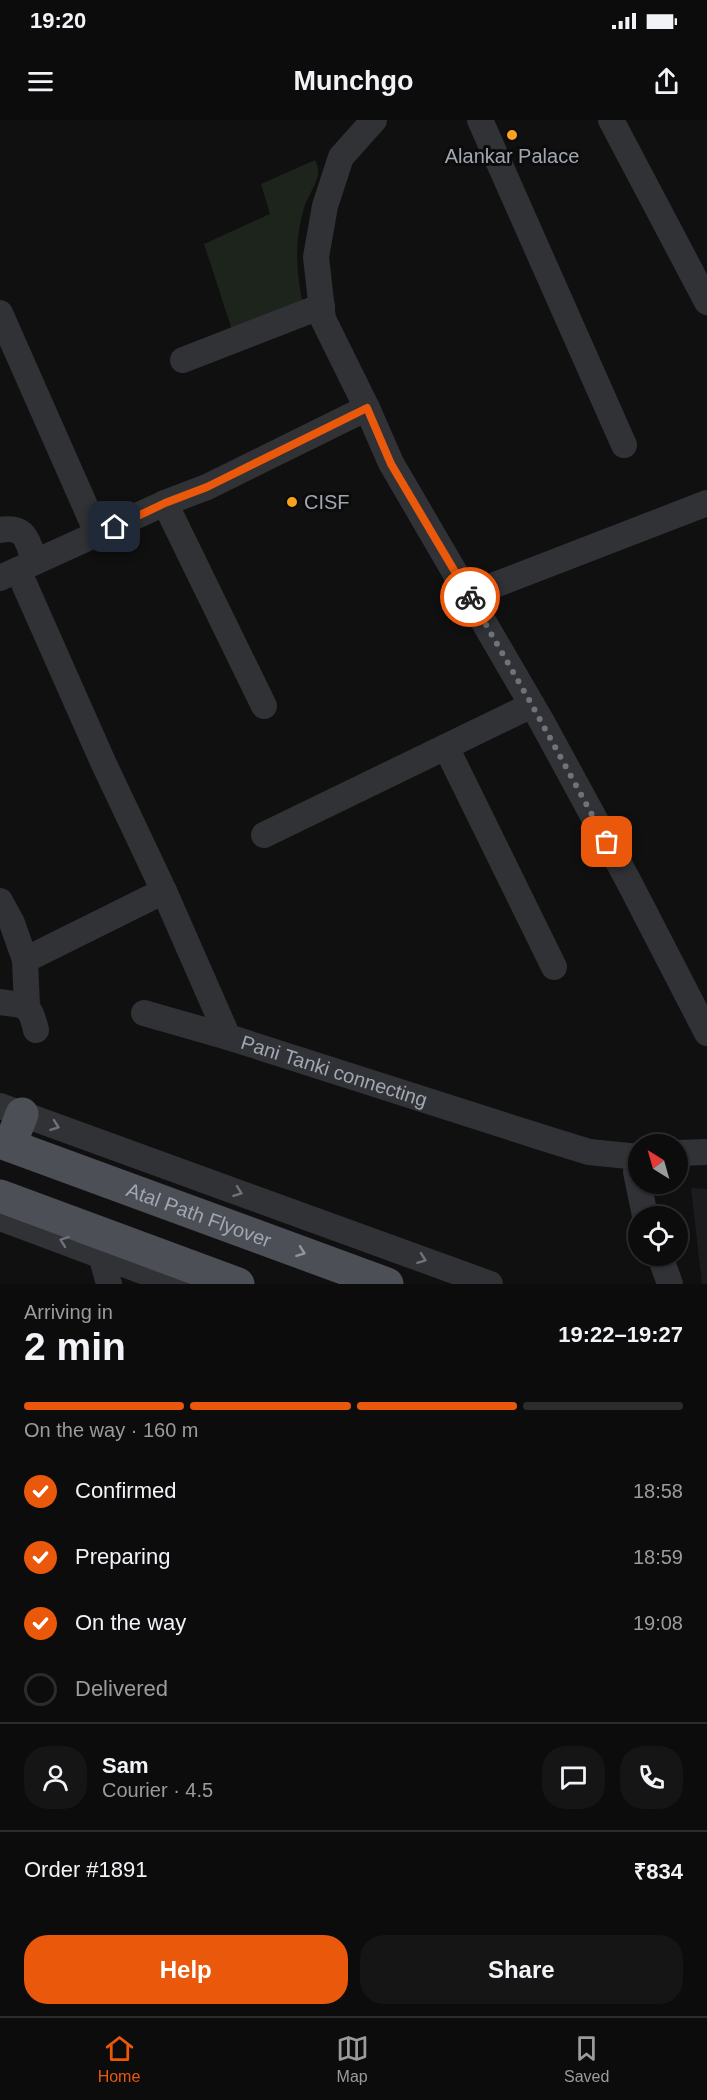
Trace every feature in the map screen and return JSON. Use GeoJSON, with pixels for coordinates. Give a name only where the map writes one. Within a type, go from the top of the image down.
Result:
{"type":"FeatureCollection","features":[{"type":"Feature","properties":{"kind":"main road"},"geometry":{"type":"LineString","coordinates":[[5,1144],[11,1110]]}},
{"type":"Feature","properties":{"kind":"main road","name":"Atal Path Flyover"},"geometry":{"type":"LineString","coordinates":[[5,1144],[387,1284]]}},
{"type":"Feature","properties":{"kind":"main road"},"geometry":{"type":"LineString","coordinates":[[4,1205],[238,1284]]}},
{"type":"Feature","properties":{"kind":"street"},"geometry":{"type":"LineString","coordinates":[[480,120],[624,445]]}},
{"type":"Feature","properties":{"kind":"street"},"geometry":{"type":"LineString","coordinates":[[611,120],[707,302]]}},
{"type":"Feature","properties":{"kind":"street"},"geometry":{"type":"LineString","coordinates":[[358,126],[341,157],[325,206],[316,257],[323,319],[367,408],[391,464],[532,705],[629,882],[707,1033]]}},
{"type":"Feature","properties":{"kind":"street"},"geometry":{"type":"LineString","coordinates":[[183,360],[322,306]]}},
{"type":"Feature","properties":{"kind":"street"},"geometry":{"type":"LineString","coordinates":[[0,314],[98,535]]}},
{"type":"Feature","properties":{"kind":"street"},"geometry":{"type":"LineString","coordinates":[[18,570],[165,503],[207,487],[367,408]]}},
{"type":"Feature","properties":{"kind":"street"},"geometry":{"type":"LineString","coordinates":[[469,596],[707,502]]}},
{"type":"Feature","properties":{"kind":"street"},"geometry":{"type":"LineString","coordinates":[[165,503],[264,706]]}},
{"type":"Feature","properties":{"kind":"street","name":"Pani Tanki connecting"},"geometry":{"type":"LineString","coordinates":[[0,530],[16,529],[23,533],[18,570],[228,1037],[568,1146],[589,1152],[628,1156]]}},
{"type":"Feature","properties":{"kind":"street"},"geometry":{"type":"LineString","coordinates":[[264,835],[532,705]]}},
{"type":"Feature","properties":{"kind":"street"},"geometry":{"type":"LineString","coordinates":[[446,747],[554,967]]}},
{"type":"Feature","properties":{"kind":"street"},"geometry":{"type":"LineString","coordinates":[[25,960],[164,891]]}},
{"type":"Feature","properties":{"kind":"street"},"geometry":{"type":"LineString","coordinates":[[0,901],[12,923],[25,960],[32,1018],[0,1002]]}},
{"type":"Feature","properties":{"kind":"street"},"geometry":{"type":"LineString","coordinates":[[144,1013],[228,1037]]}},
{"type":"Feature","properties":{"kind":"street"},"geometry":{"type":"LineString","coordinates":[[11,1110],[490,1284]]}},
{"type":"Feature","properties":{"kind":"street"},"geometry":{"type":"LineString","coordinates":[[688,1153],[707,1152]]}},
{"type":"Feature","properties":{"kind":"street"},"geometry":{"type":"LineString","coordinates":[[4,1205],[101,1255],[177,1284]]}},
{"type":"Feature","properties":{"kind":"street"},"geometry":{"type":"LineString","coordinates":[[101,1255],[109,1284]]}},
{"type":"Feature","properties":{"kind":"street"},"geometry":{"type":"LineString","coordinates":[[664,1266],[670,1284]]}},
{"type":"Feature","properties":{"kind":"shaded area"},"geometry":{"type":"Polygon","coordinates":[[[315,160],[318,166],[317,178],[304,208],[297,246],[299,283],[304,309],[234,336],[204,244],[270,214],[261,184],[315,160]]]}},
{"type":"Feature","properties":{"kind":"shaded area"},"geometry":{"type":"Polygon","coordinates":[[[691,1188],[707,1189],[707,1284],[702,1284],[691,1188]]]}},
{"type":"Feature","properties":{"kind":"way so far"},"geometry":{"type":"LineString","coordinates":[[470,597],[607,842]]}},
{"type":"Feature","properties":{"kind":"place","name":"Alankar Palace"},"geometry":{"type":"Point","coordinates":[512,135]}},
{"type":"Feature","properties":{"kind":"place","name":"CISF"},"geometry":{"type":"Point","coordinates":[292,502]}},
{"type":"Feature","properties":{"kind":"route"},"geometry":{"type":"LineString","coordinates":[[115,527],[165,503],[207,487],[367,408],[391,464],[470,597]]}}]}
